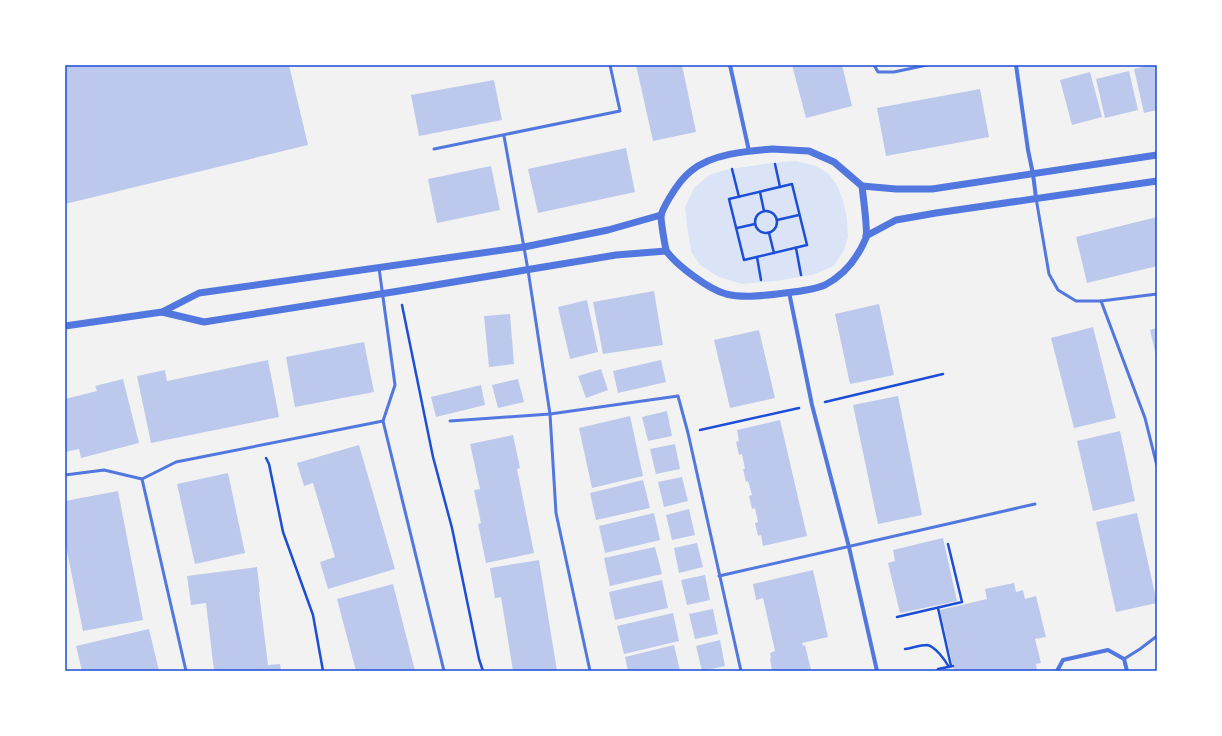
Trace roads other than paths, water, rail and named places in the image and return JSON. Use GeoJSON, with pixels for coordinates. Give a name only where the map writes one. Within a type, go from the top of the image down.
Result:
{"type":"FeatureCollection","features":[{"type":"Feature","properties":{"kind":"street"},"geometry":{"type":"LineString","coordinates":[[730,65],[749,151]]}},
{"type":"Feature","properties":{"kind":"street"},"geometry":{"type":"LineString","coordinates":[[1016,65],[1036,198]]}},
{"type":"Feature","properties":{"kind":"street"},"geometry":{"type":"LineString","coordinates":[[862,186],[866,236],[855,259],[840,274],[824,285],[763,296],[726,294],[706,285],[685,270],[666,251],[661,215],[679,184],[691,170],[708,160],[728,155],[772,148],[809,151],[834,162],[862,186],[896,189],[932,189],[1157,155]]}},
{"type":"Feature","properties":{"kind":"street"},"geometry":{"type":"LineString","coordinates":[[866,236],[896,220],[1157,181]]}},
{"type":"Feature","properties":{"kind":"street"},"geometry":{"type":"LineString","coordinates":[[65,326],[162,312],[199,293],[524,247],[608,230],[661,215]]}},
{"type":"Feature","properties":{"kind":"street"},"geometry":{"type":"LineString","coordinates":[[162,312],[204,322],[616,255],[666,251]]}},
{"type":"Feature","properties":{"kind":"street"},"geometry":{"type":"LineString","coordinates":[[789,292],[812,405],[849,547],[877,671]]}},
{"type":"Feature","properties":{"kind":"street"},"geometry":{"type":"LineString","coordinates":[[1057,671],[1063,660],[1108,650],[1124,659],[1127,671]]}},
{"type":"Feature","properties":{"kind":"lane"},"geometry":{"type":"LineString","coordinates":[[434,149],[504,136],[620,111],[610,65]]}},
{"type":"Feature","properties":{"kind":"lane"},"geometry":{"type":"LineString","coordinates":[[874,65],[878,72],[894,72],[927,65]]}},
{"type":"Feature","properties":{"kind":"lane"},"geometry":{"type":"LineString","coordinates":[[504,136],[528,270],[550,414],[556,513],[590,671]]}},
{"type":"Feature","properties":{"kind":"lane"},"geometry":{"type":"LineString","coordinates":[[1036,198],[1049,274],[1058,290],[1076,301],[1102,302],[1157,294]]}},
{"type":"Feature","properties":{"kind":"lane"},"geometry":{"type":"LineString","coordinates":[[379,268],[395,385],[384,421],[444,671]]}},
{"type":"Feature","properties":{"kind":"lane"},"geometry":{"type":"LineString","coordinates":[[1102,302],[1145,418],[1157,466]]}},
{"type":"Feature","properties":{"kind":"lane"},"geometry":{"type":"LineString","coordinates":[[450,421],[550,414],[678,396],[688,433],[741,671]]}},
{"type":"Feature","properties":{"kind":"lane"},"geometry":{"type":"LineString","coordinates":[[65,475],[104,470],[142,480],[176,462],[384,421]]}},
{"type":"Feature","properties":{"kind":"lane"},"geometry":{"type":"LineString","coordinates":[[142,480],[186,671]]}},
{"type":"Feature","properties":{"kind":"lane"},"geometry":{"type":"LineString","coordinates":[[719,576],[1036,504]]}},
{"type":"Feature","properties":{"kind":"lane"},"geometry":{"type":"LineString","coordinates":[[1124,659],[1157,636]]}}]}
